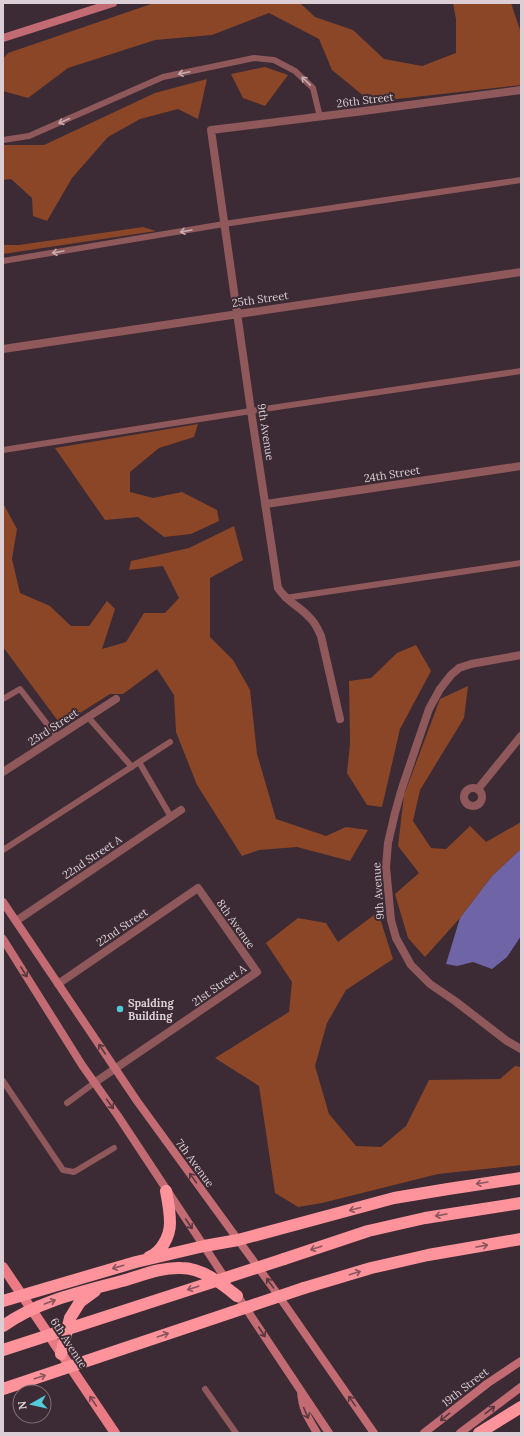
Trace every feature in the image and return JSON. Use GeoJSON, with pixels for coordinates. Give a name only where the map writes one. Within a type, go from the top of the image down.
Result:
{"type":"FeatureCollection","features":[{"type":"Feature","properties":{"kind":"highway"},"geometry":{"type":"LineString","coordinates":[[3,1301],[136,1262],[204,1246],[238,1240],[394,1198],[521,1178]]}},
{"type":"Feature","properties":{"kind":"highway"},"geometry":{"type":"LineString","coordinates":[[136,1262],[156,1255],[166,1240],[170,1224],[166,1191]]}},
{"type":"Feature","properties":{"kind":"highway"},"geometry":{"type":"LineString","coordinates":[[3,1350],[368,1231],[425,1218],[521,1203]]}},
{"type":"Feature","properties":{"kind":"highway"},"geometry":{"type":"LineString","coordinates":[[3,1389],[304,1288],[371,1268],[428,1255],[521,1239]]}},
{"type":"Feature","properties":{"kind":"highway"},"geometry":{"type":"LineString","coordinates":[[3,1326],[32,1309],[60,1298],[155,1271],[181,1268],[196,1271],[213,1278],[237,1296]]}},
{"type":"Feature","properties":{"kind":"highway"},"geometry":{"type":"LineString","coordinates":[[61,1354],[70,1318],[80,1302],[100,1287]]}},
{"type":"Feature","properties":{"kind":"highway"},"geometry":{"type":"LineString","coordinates":[[479,1433],[521,1407]]}},
{"type":"Feature","properties":{"kind":"main road"},"geometry":{"type":"LineString","coordinates":[[3,38],[113,3]]}},
{"type":"Feature","properties":{"kind":"main road","name":"7th Avenue"},"geometry":{"type":"LineString","coordinates":[[3,902],[173,1152],[280,1298],[374,1433]]}},
{"type":"Feature","properties":{"kind":"main road"},"geometry":{"type":"LineString","coordinates":[[3,939],[94,1083],[118,1116],[166,1191],[329,1433]]}},
{"type":"Feature","properties":{"kind":"main road","name":"6th Avenue"},"geometry":{"type":"LineString","coordinates":[[3,1267],[115,1433]]}},
{"type":"Feature","properties":{"kind":"main road","name":"19th Street"},"geometry":{"type":"LineString","coordinates":[[424,1433],[488,1383],[521,1361]]}},
{"type":"Feature","properties":{"kind":"main road"},"geometry":{"type":"LineString","coordinates":[[460,1433],[521,1387]]}},
{"type":"Feature","properties":{"kind":"main road"},"geometry":{"type":"LineString","coordinates":[[301,1390],[304,1412],[317,1433]]}},
{"type":"Feature","properties":{"kind":"street","name":"26th Street"},"geometry":{"type":"LineString","coordinates":[[211,130],[521,90]]}},
{"type":"Feature","properties":{"kind":"street","name":"9th Avenue"},"geometry":{"type":"LineString","coordinates":[[211,130],[278,588],[285,598],[303,611],[316,625],[321,636],[340,719]]}},
{"type":"Feature","properties":{"kind":"street","name":"25th Street"},"geometry":{"type":"LineString","coordinates":[[3,349],[521,272]]}},
{"type":"Feature","properties":{"kind":"street","name":"24th Street"},"geometry":{"type":"LineString","coordinates":[[266,504],[521,466]]}},
{"type":"Feature","properties":{"kind":"street","name":"9th Avenue"},"geometry":{"type":"LineString","coordinates":[[521,655],[471,664],[459,668],[450,675],[440,689],[429,709],[395,812],[386,867],[391,920],[396,938],[411,965],[430,984],[473,1014],[507,1041],[521,1049]]}},
{"type":"Feature","properties":{"kind":"street","name":"23rd Street"},"geometry":{"type":"LineString","coordinates":[[3,772],[116,699]]}},
{"type":"Feature","properties":{"kind":"street"},"geometry":{"type":"LineString","coordinates":[[478,789],[521,736]]}},
{"type":"Feature","properties":{"kind":"street","name":"22nd Street A"},"geometry":{"type":"LineString","coordinates":[[16,921],[181,810]]}},
{"type":"Feature","properties":{"kind":"street","name":"8th Avenue"},"geometry":{"type":"LineString","coordinates":[[198,888],[256,972]]}},
{"type":"Feature","properties":{"kind":"street","name":"22nd Street"},"geometry":{"type":"LineString","coordinates":[[58,984],[198,888]]}},
{"type":"Feature","properties":{"kind":"street","name":"21st Street A"},"geometry":{"type":"LineString","coordinates":[[94,1083],[256,972]]}},
{"type":"Feature","properties":{"kind":"lane"},"geometry":{"type":"LineString","coordinates":[[3,140],[29,136],[163,77],[254,58],[274,60],[295,71],[313,88],[320,117]]}},
{"type":"Feature","properties":{"kind":"lane"},"geometry":{"type":"LineString","coordinates":[[3,261],[224,224],[521,180]]}},
{"type":"Feature","properties":{"kind":"lane"},"geometry":{"type":"LineString","coordinates":[[3,450],[521,371]]}},
{"type":"Feature","properties":{"kind":"lane"},"geometry":{"type":"LineString","coordinates":[[285,598],[521,563]]}},
{"type":"Feature","properties":{"kind":"lane"},"geometry":{"type":"LineString","coordinates":[[3,699],[20,689],[57,737]]}},
{"type":"Feature","properties":{"kind":"lane"},"geometry":{"type":"LineString","coordinates":[[88,717],[132,767]]}},
{"type":"Feature","properties":{"kind":"lane"},"geometry":{"type":"LineString","coordinates":[[3,850],[170,742]]}},
{"type":"Feature","properties":{"kind":"lane"},"geometry":{"type":"LineString","coordinates":[[138,762],[171,817]]}},
{"type":"Feature","properties":{"kind":"lane"},"geometry":{"type":"LineString","coordinates":[[3,1081],[63,1170],[74,1172],[114,1148]]}},
{"type":"Feature","properties":{"kind":"lane"},"geometry":{"type":"LineString","coordinates":[[67,1103],[94,1083]]}},
{"type":"Feature","properties":{"kind":"lane"},"geometry":{"type":"LineString","coordinates":[[205,1389],[236,1433]]}},
{"type":"Feature","properties":{"kind":"shaded area"},"geometry":{"type":"Polygon","coordinates":[[[154,3],[300,3],[315,17],[353,30],[384,59],[422,66],[456,53],[456,19],[453,3],[511,3],[521,33],[521,85],[371,102],[332,70],[319,39],[269,13],[212,35],[155,40],[68,68],[28,98],[3,91],[3,59],[8,53],[154,3]]]}},
{"type":"Feature","properties":{"kind":"shaded area"},"geometry":{"type":"Polygon","coordinates":[[[265,67],[288,75],[265,106],[243,98],[231,74],[265,67]]]}},
{"type":"Feature","properties":{"kind":"shaded area"},"geometry":{"type":"Polygon","coordinates":[[[207,79],[198,119],[178,109],[140,119],[108,137],[72,178],[47,221],[33,216],[32,198],[11,179],[3,180],[3,145],[44,145],[155,93],[207,79]]]}},
{"type":"Feature","properties":{"kind":"shaded area"},"geometry":{"type":"Polygon","coordinates":[[[143,227],[156,231],[3,254],[3,245],[19,245],[143,227]]]}},
{"type":"Feature","properties":{"kind":"shaded area"},"geometry":{"type":"Polygon","coordinates":[[[198,424],[194,437],[159,448],[130,472],[130,492],[153,498],[182,492],[217,510],[219,521],[191,534],[164,537],[138,517],[105,520],[55,448],[198,424]]]}},
{"type":"Feature","properties":{"kind":"shaded area"},"geometry":{"type":"Polygon","coordinates":[[[3,503],[17,529],[12,559],[20,593],[50,606],[71,626],[89,626],[107,601],[115,609],[102,649],[126,642],[144,613],[165,613],[179,598],[163,566],[129,570],[131,561],[189,548],[234,526],[243,560],[210,578],[210,637],[233,660],[250,690],[257,754],[276,819],[326,836],[346,827],[368,830],[350,861],[297,847],[259,850],[242,856],[197,785],[176,732],[174,695],[157,669],[123,694],[110,694],[61,725],[3,647],[3,503]]]}},
{"type":"Feature","properties":{"kind":"shaded area"},"geometry":{"type":"Polygon","coordinates":[[[416,645],[431,671],[400,729],[382,807],[367,805],[347,773],[350,744],[349,681],[371,678],[397,653],[416,645]]]}},
{"type":"Feature","properties":{"kind":"shaded area"},"geometry":{"type":"Polygon","coordinates":[[[468,686],[464,718],[420,790],[413,821],[431,848],[446,849],[470,826],[486,842],[521,822],[521,849],[492,876],[460,918],[425,957],[408,938],[395,894],[419,873],[398,846],[404,795],[440,699],[468,686]]]}},
{"type":"Feature","properties":{"kind":"shaded area"},"geometry":{"type":"Polygon","coordinates":[[[521,849],[521,936],[507,957],[492,969],[473,962],[457,966],[446,964],[460,918],[492,876],[521,849]]]}},
{"type":"Feature","properties":{"kind":"shaded area"},"geometry":{"type":"Polygon","coordinates":[[[378,912],[393,959],[346,990],[327,1023],[315,1066],[329,1114],[356,1146],[381,1147],[406,1126],[429,1080],[500,1079],[515,1066],[521,1067],[521,1165],[438,1174],[322,1203],[298,1207],[275,1193],[259,1086],[215,1058],[289,1012],[292,982],[266,943],[298,918],[326,923],[338,942],[378,912]]]}},
{"type":"Feature","properties":{"kind":"place","name":"Spalding Building"},"geometry":{"type":"Point","coordinates":[120,1009]}}]}
